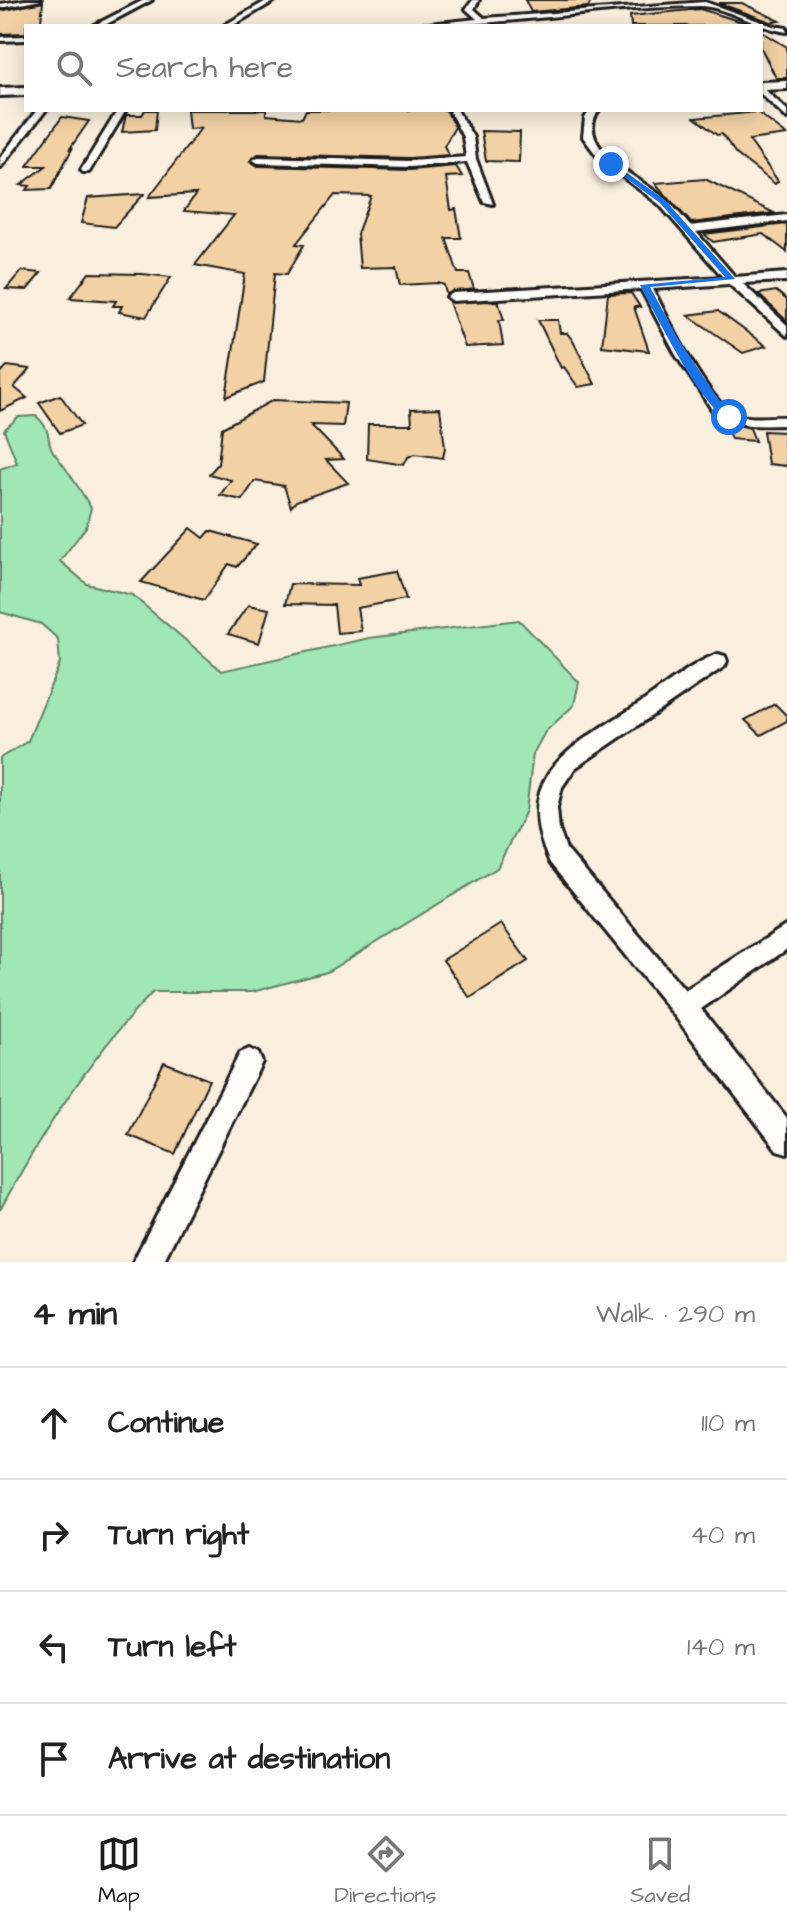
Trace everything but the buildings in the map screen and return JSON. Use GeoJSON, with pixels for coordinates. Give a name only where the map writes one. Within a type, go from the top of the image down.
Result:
{"type":"FeatureCollection","features":[{"type":"Feature","properties":{"kind":"main road"},"geometry":{"type":"LineString","coordinates":[[763,87],[787,85]]}},
{"type":"Feature","properties":{"kind":"main road"},"geometry":{"type":"LineString","coordinates":[[0,92],[24,91]]}},
{"type":"Feature","properties":{"kind":"street"},"geometry":{"type":"LineString","coordinates":[[0,6],[38,0]]}},
{"type":"Feature","properties":{"kind":"street"},"geometry":{"type":"LineString","coordinates":[[101,24],[149,0]]}},
{"type":"Feature","properties":{"kind":"street"},"geometry":{"type":"LineString","coordinates":[[231,24],[273,0]]}},
{"type":"Feature","properties":{"kind":"street"},"geometry":{"type":"LineString","coordinates":[[476,0],[470,9],[484,22]]}},
{"type":"Feature","properties":{"kind":"street"},"geometry":{"type":"LineString","coordinates":[[649,9],[657,0]]}},
{"type":"Feature","properties":{"kind":"street"},"geometry":{"type":"LineString","coordinates":[[448,24],[707,4],[761,24]]}},
{"type":"Feature","properties":{"kind":"street"},"geometry":{"type":"LineString","coordinates":[[763,25],[787,30]]}},
{"type":"Feature","properties":{"kind":"street"},"geometry":{"type":"LineString","coordinates":[[0,39],[24,38]]}},
{"type":"Feature","properties":{"kind":"street"},"geometry":{"type":"LineString","coordinates":[[763,89],[787,115]]}},
{"type":"Feature","properties":{"kind":"street"},"geometry":{"type":"LineString","coordinates":[[0,165],[40,112]]}},
{"type":"Feature","properties":{"kind":"street"},"geometry":{"type":"LineString","coordinates":[[86,170],[121,112]]}},
{"type":"Feature","properties":{"kind":"street"},"geometry":{"type":"LineString","coordinates":[[454,112],[468,137],[471,159],[489,202]]}},
{"type":"Feature","properties":{"kind":"street"},"geometry":{"type":"LineString","coordinates":[[594,112],[587,126],[595,148],[611,164],[663,202],[731,279],[787,332]]}},
{"type":"Feature","properties":{"kind":"street"},"geometry":{"type":"LineString","coordinates":[[258,160],[410,164],[471,159]]}},
{"type":"Feature","properties":{"kind":"street"},"geometry":{"type":"LineString","coordinates":[[688,230],[787,218]]}},
{"type":"Feature","properties":{"kind":"street"},"geometry":{"type":"LineString","coordinates":[[453,297],[787,277]]}},
{"type":"Feature","properties":{"kind":"street"},"geometry":{"type":"LineString","coordinates":[[645,285],[673,339],[721,412],[741,419],[787,421]]}},
{"type":"Feature","properties":{"kind":"street"},"geometry":{"type":"LineString","coordinates":[[718,661],[568,762],[553,780],[544,806],[547,835],[558,856],[683,1006],[787,1140]]}},
{"type":"Feature","properties":{"kind":"street"},"geometry":{"type":"LineString","coordinates":[[683,1006],[787,936]]}},
{"type":"Feature","properties":{"kind":"street"},"geometry":{"type":"LineString","coordinates":[[148,1262],[249,1062]]}},
{"type":"Feature","properties":{"kind":"green space"},"geometry":{"type":"Polygon","coordinates":[[[36,416],[45,427],[52,449],[91,508],[86,527],[60,561],[87,584],[132,595],[222,671],[369,638],[519,620],[579,682],[574,705],[545,732],[533,754],[526,811],[497,868],[327,972],[252,992],[153,992],[130,1016],[69,1095],[0,1210],[0,758],[28,741],[60,663],[58,639],[41,624],[0,612],[0,469],[17,463],[4,430],[18,417],[36,416]]]}},
{"type":"Feature","properties":{"kind":"route"},"geometry":{"type":"LineString","coordinates":[[611,164],[663,202],[731,279],[645,285],[673,339],[721,412],[729,417]]}}]}
